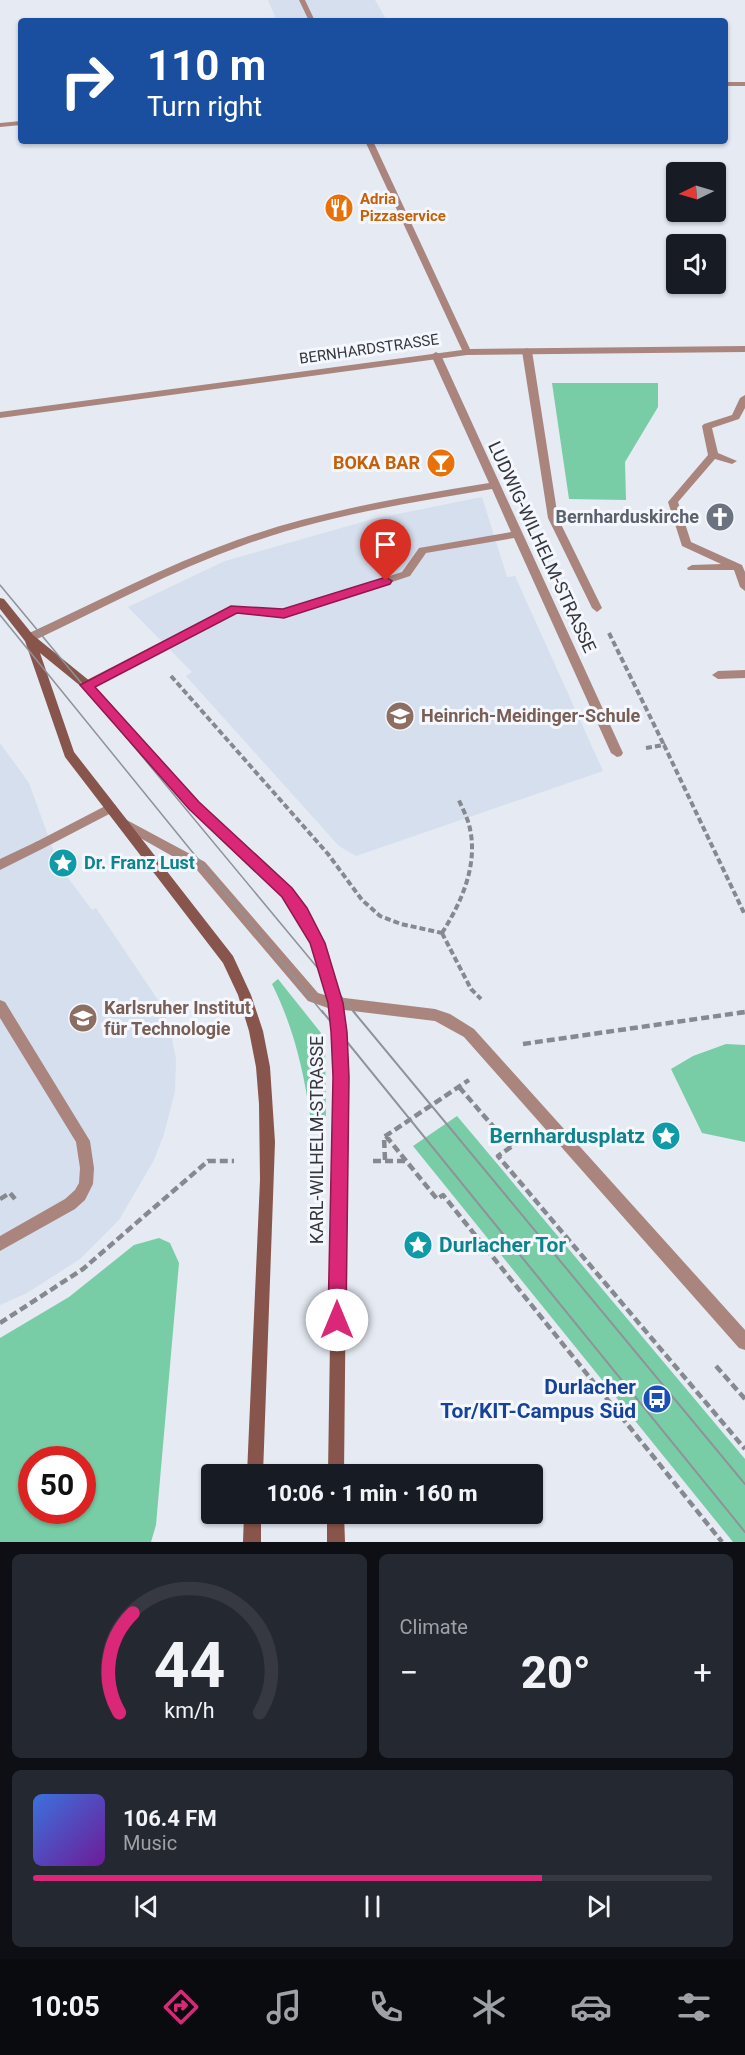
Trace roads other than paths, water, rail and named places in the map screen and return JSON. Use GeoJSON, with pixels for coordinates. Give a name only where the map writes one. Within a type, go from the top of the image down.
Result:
{"type":"FeatureCollection","features":[{"type":"Feature","properties":{"kind":"main road","name":"KARL-WILHELM-STRASSE"},"geometry":{"type":"LineString","coordinates":[[0,602],[29,638],[87,685],[194,806],[287,892],[301,912],[317,943],[336,1003],[341,1077],[336,1464]]}},
{"type":"Feature","properties":{"kind":"main road","name":"KARL-WILHELM-STRASSE"},"geometry":{"type":"LineString","coordinates":[[29,638],[69,754],[228,960],[248,999],[261,1051],[269,1138],[255,1464]]}},
{"type":"Feature","properties":{"kind":"main road"},"geometry":{"type":"LineString","coordinates":[[252,1542],[253,1524]]}},
{"type":"Feature","properties":{"kind":"main road"},"geometry":{"type":"LineString","coordinates":[[336,1524],[336,1542]]}},
{"type":"Feature","properties":{"kind":"street"},"geometry":{"type":"LineString","coordinates":[[302,0],[311,18]]}},
{"type":"Feature","properties":{"kind":"street"},"geometry":{"type":"LineString","coordinates":[[728,84],[745,84]]}},
{"type":"Feature","properties":{"kind":"street"},"geometry":{"type":"LineString","coordinates":[[0,125],[18,123]]}},
{"type":"Feature","properties":{"kind":"street"},"geometry":{"type":"LineString","coordinates":[[370,144],[467,352]]}},
{"type":"Feature","properties":{"kind":"street","name":"BERNHARDSTRASSE"},"geometry":{"type":"LineString","coordinates":[[0,416],[467,352],[745,349]]}},
{"type":"Feature","properties":{"kind":"street","name":"LUDWIG-WILHELM-STRASSE"},"geometry":{"type":"LineString","coordinates":[[527,351],[553,518],[597,608]]}},
{"type":"Feature","properties":{"kind":"street","name":"LUDWIG-WILHELM-STRASSE"},"geometry":{"type":"LineString","coordinates":[[436,355],[617,753]]}},
{"type":"Feature","properties":{"kind":"street"},"geometry":{"type":"LineString","coordinates":[[713,455],[707,426],[736,417],[745,398]]}},
{"type":"Feature","properties":{"kind":"street"},"geometry":{"type":"LineString","coordinates":[[713,455],[732,461]]}},
{"type":"Feature","properties":{"kind":"street"},"geometry":{"type":"LineString","coordinates":[[713,455],[673,502],[686,544],[741,572],[745,587]]}},
{"type":"Feature","properties":{"kind":"street"},"geometry":{"type":"LineString","coordinates":[[29,638],[115,596],[271,533],[360,509],[495,485]]}},
{"type":"Feature","properties":{"kind":"street"},"geometry":{"type":"LineString","coordinates":[[87,685],[235,609],[284,614],[406,574],[423,550],[517,534]]}},
{"type":"Feature","properties":{"kind":"street"},"geometry":{"type":"LineString","coordinates":[[692,568],[741,572]]}},
{"type":"Feature","properties":{"kind":"street"},"geometry":{"type":"LineString","coordinates":[[718,675],[745,674]]}},
{"type":"Feature","properties":{"kind":"street"},"geometry":{"type":"LineString","coordinates":[[0,865],[111,808]]}},
{"type":"Feature","properties":{"kind":"street"},"geometry":{"type":"LineString","coordinates":[[123,823],[201,866],[305,991],[319,1000],[423,1013],[445,1018],[476,1040],[745,1342]]}},
{"type":"Feature","properties":{"kind":"street"},"geometry":{"type":"LineString","coordinates":[[0,1006],[83,1141],[87,1168],[86,1184],[80,1195],[70,1204],[0,1244]]}},
{"type":"Feature","properties":{"kind":"tram line"},"geometry":{"type":"LineString","coordinates":[[0,585],[355,1013]]}},
{"type":"Feature","properties":{"kind":"tram line"},"geometry":{"type":"LineString","coordinates":[[0,615],[323,1013]]}},
{"type":"Feature","properties":{"kind":"tram line"},"geometry":{"type":"LineString","coordinates":[[322,1011],[745,1532]]}},
{"type":"Feature","properties":{"kind":"tram line"},"geometry":{"type":"LineString","coordinates":[[353,1011],[745,1484]]}},
{"type":"Feature","properties":{"kind":"place","name":"Adria Pizzaservice"},"geometry":{"type":"Point","coordinates":[339,208]}},
{"type":"Feature","properties":{"kind":"place","name":"BOKA BAR"},"geometry":{"type":"Point","coordinates":[441,463]}},
{"type":"Feature","properties":{"kind":"place","name":"Bernharduskirche"},"geometry":{"type":"Point","coordinates":[720,517]}},
{"type":"Feature","properties":{"kind":"place","name":"Heinrich-Meidinger-Schule"},"geometry":{"type":"Point","coordinates":[400,716]}},
{"type":"Feature","properties":{"kind":"place","name":"Dr. Franz Lust"},"geometry":{"type":"Point","coordinates":[63,863]}},
{"type":"Feature","properties":{"kind":"place","name":"Karlsruher Institut für Technologie"},"geometry":{"type":"Point","coordinates":[83,1018]}},
{"type":"Feature","properties":{"kind":"place","name":"Bernhardusplatz"},"geometry":{"type":"Point","coordinates":[666,1136]}},
{"type":"Feature","properties":{"kind":"place","name":"Durlacher Tor"},"geometry":{"type":"Point","coordinates":[418,1245]}},
{"type":"Feature","properties":{"kind":"place","name":"Durlacher Tor/KIT-Campus Süd"},"geometry":{"type":"Point","coordinates":[657,1399]}}]}
